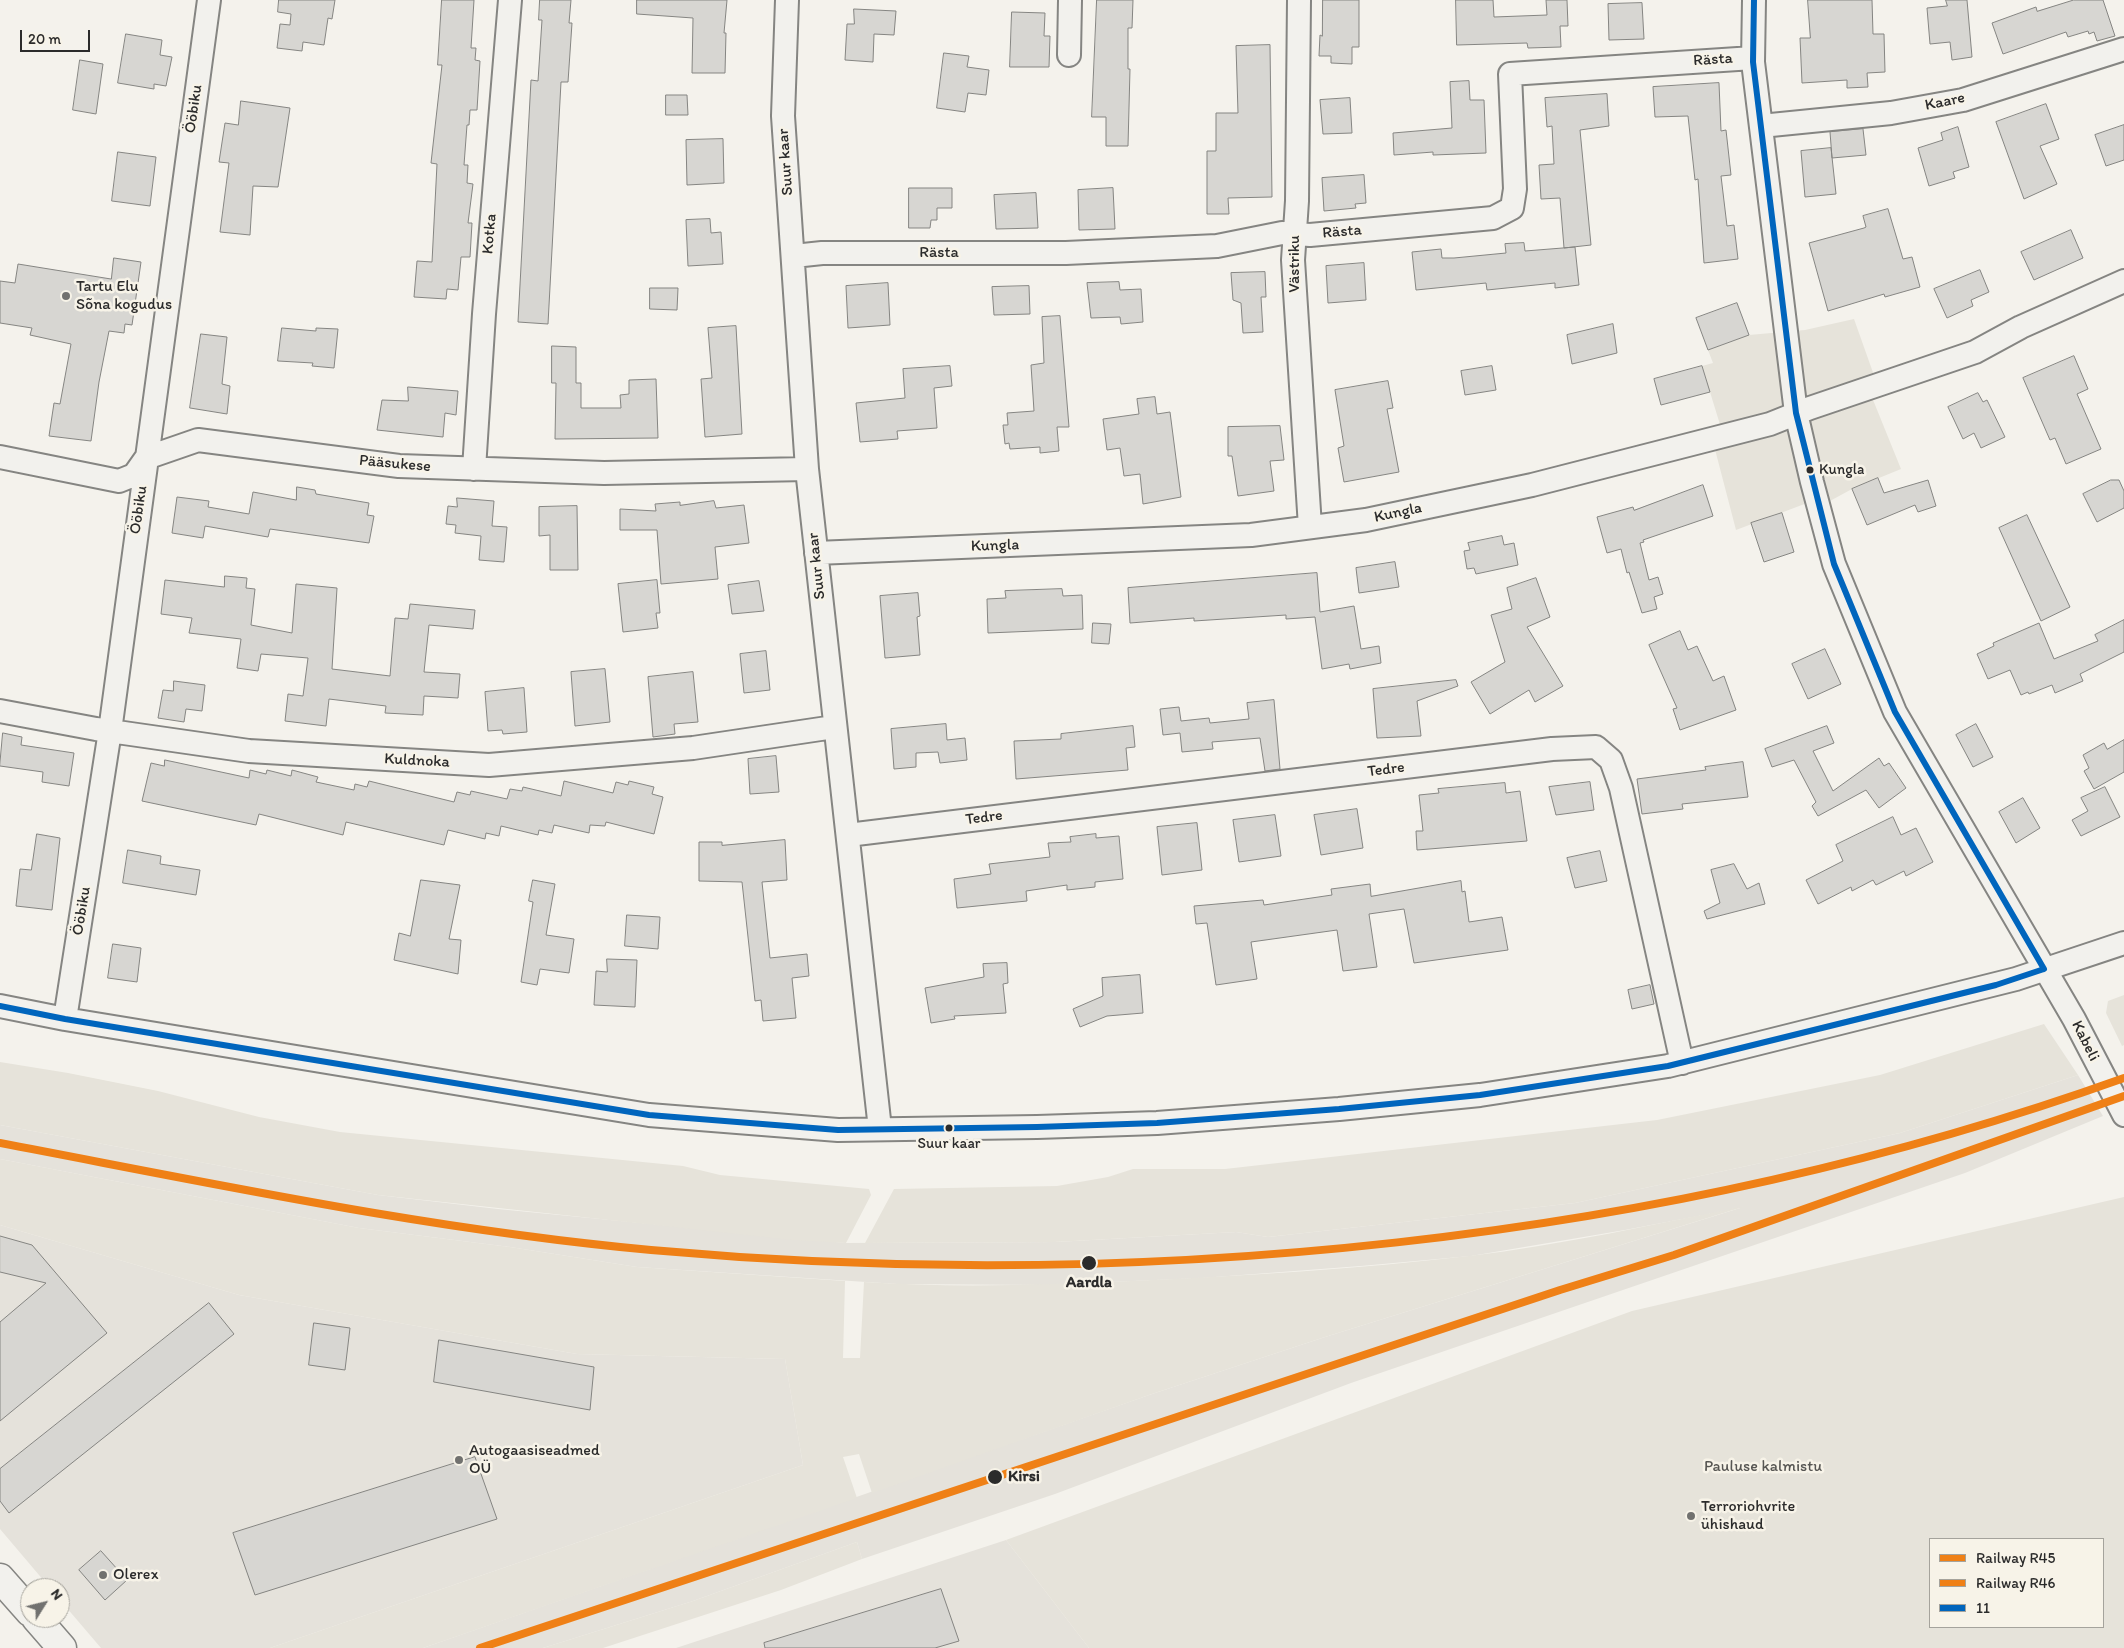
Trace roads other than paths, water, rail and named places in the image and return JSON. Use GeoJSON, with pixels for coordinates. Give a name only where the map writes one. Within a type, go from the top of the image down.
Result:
{"type":"FeatureCollection","features":[{"type":"Feature","properties":{"kind":"street","name":"Ööbiku"},"geometry":{"type":"LineString","coordinates":[[65,1019],[110,731],[209,0]]}},
{"type":"Feature","properties":{"kind":"street","name":"Kotka"},"geometry":{"type":"LineString","coordinates":[[474,469],[484,314],[510,0]]}},
{"type":"Feature","properties":{"kind":"street","name":"Suur kaar"},"geometry":{"type":"LineString","coordinates":[[787,0],[783,116],[807,469],[834,727],[848,835],[880,1129]]}},
{"type":"Feature","properties":{"kind":"street"},"geometry":{"type":"LineString","coordinates":[[1068,55],[1070,0]]}},
{"type":"Feature","properties":{"kind":"street","name":"Västriku"},"geometry":{"type":"LineString","coordinates":[[1298,0],[1297,200],[1293,260],[1310,527]]}},
{"type":"Feature","properties":{"kind":"street","name":"Kabeli"},"geometry":{"type":"LineString","coordinates":[[1754,0],[1753,58],[1796,413],[1834,564],[1894,712],[2074,1019],[2124,1115]]}},
{"type":"Feature","properties":{"kind":"street","name":"Kaare"},"geometry":{"type":"LineString","coordinates":[[1761,126],[1891,114],[1963,100],[2124,49]]}},
{"type":"Feature","properties":{"kind":"street","name":"Rästa"},"geometry":{"type":"LineString","coordinates":[[794,256],[822,252],[1066,253],[1208,247],[1282,233],[1310,235],[1493,218],[1512,208],[1515,189],[1510,74],[1753,58]]}},
{"type":"Feature","properties":{"kind":"street","name":"Kungla"},"geometry":{"type":"LineString","coordinates":[[816,553],[1251,535],[1366,520],[1532,485],[1770,424],[1796,413],[1975,352],[2022,327],[2124,281]]}},
{"type":"Feature","properties":{"kind":"street","name":"Pääsukese"},"geometry":{"type":"LineString","coordinates":[[146,458],[198,440],[399,466],[604,473],[807,469]]}},
{"type":"Feature","properties":{"kind":"street"},"geometry":{"type":"LineString","coordinates":[[0,457],[119,481],[134,475],[146,458]]}},
{"type":"Feature","properties":{"kind":"street","name":"Kuldnoka"},"geometry":{"type":"LineString","coordinates":[[0,711],[110,731],[249,751],[489,765],[693,748],[834,727]]}},
{"type":"Feature","properties":{"kind":"street","name":"Tedre"},"geometry":{"type":"LineString","coordinates":[[848,835],[1552,750],[1596,747],[1611,760],[1621,788],[1682,1063]]}},
{"type":"Feature","properties":{"kind":"street"},"geometry":{"type":"LineString","coordinates":[[0,1006],[65,1019],[649,1115],[838,1130],[1037,1127],[1158,1123],[1339,1109],[1480,1095],[1682,1063],[1977,990],[2124,943]]}},
{"type":"Feature","properties":{"kind":"street"},"geometry":{"type":"LineString","coordinates":[[0,1578],[20,1601]]}},
{"type":"Feature","properties":{"kind":"street"},"geometry":{"type":"LineString","coordinates":[[45,1628],[62,1648]]}},
{"type":"Feature","properties":{"kind":"rail line","name":"R45"},"geometry":{"type":"LineString","coordinates":[[0,1143],[324,1204],[487,1231],[569,1241],[651,1250],[835,1262],[1022,1265],[1210,1258],[1397,1242],[1584,1217],[1768,1181],[1948,1135],[2124,1078]]}},
{"type":"Feature","properties":{"kind":"rail line","name":"R46"},"geometry":{"type":"LineString","coordinates":[[480,1648],[1560,1290],[1674,1255],[2124,1096]]}},
{"type":"Feature","properties":{"kind":"place","name":"Tartu Elu Sõna kogudus"},"geometry":{"type":"Point","coordinates":[66,296]}},
{"type":"Feature","properties":{"kind":"place","name":"Kungla"},"geometry":{"type":"Point","coordinates":[1810,470]}},
{"type":"Feature","properties":{"kind":"place","name":"Suur kaar"},"geometry":{"type":"Point","coordinates":[949,1128]}},
{"type":"Feature","properties":{"kind":"place","name":"Aardla"},"geometry":{"type":"Point","coordinates":[1089,1263]}},
{"type":"Feature","properties":{"kind":"place","name":"Autogaasiseadmed OÜ"},"geometry":{"type":"Point","coordinates":[459,1460]}},
{"type":"Feature","properties":{"kind":"place","name":"Kirsi"},"geometry":{"type":"Point","coordinates":[995,1477]}},
{"type":"Feature","properties":{"kind":"place","name":"Terroriohvrite ühishaud"},"geometry":{"type":"Point","coordinates":[1691,1516]}},
{"type":"Feature","properties":{"kind":"place","name":"Olerex"},"geometry":{"type":"Point","coordinates":[103,1575]}},
{"type":"Feature","properties":{"kind":"park label","name":"Pauluse kalmistu"},"geometry":{"type":"Point","coordinates":[1763,1467]}}]}
